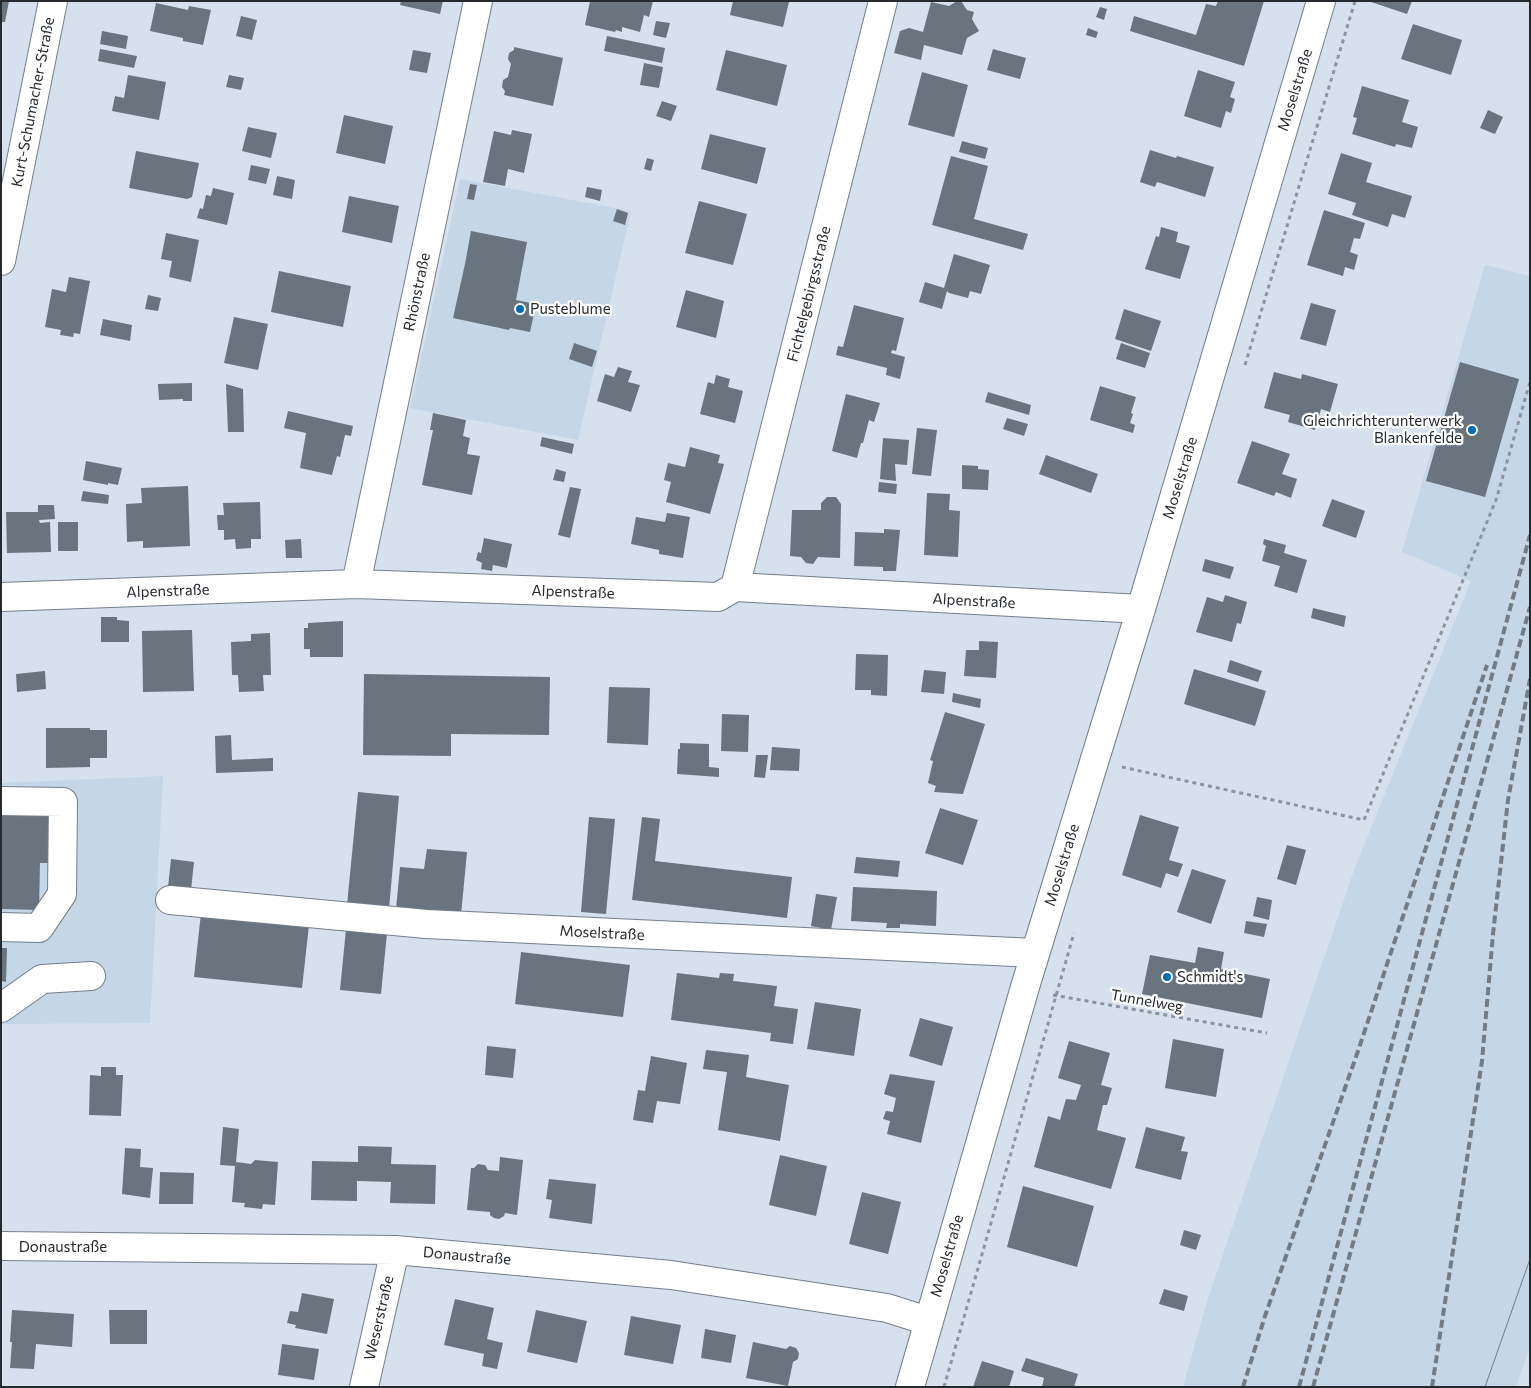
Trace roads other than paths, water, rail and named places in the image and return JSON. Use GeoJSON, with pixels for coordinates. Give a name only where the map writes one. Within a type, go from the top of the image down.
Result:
{"type":"FeatureCollection","features":[{"type":"Feature","properties":{"kind":"street","name":"Kurt-Schumacher-Straße"},"geometry":{"type":"LineString","coordinates":[[1,261],[53,1]]}},
{"type":"Feature","properties":{"kind":"street","name":"Rhönstraße"},"geometry":{"type":"LineString","coordinates":[[356,584],[478,1]]}},
{"type":"Feature","properties":{"kind":"street","name":"Fichtelgebirgsstraße"},"geometry":{"type":"LineString","coordinates":[[735,587],[883,1]]}},
{"type":"Feature","properties":{"kind":"street","name":"Moselstraße"},"geometry":{"type":"LineString","coordinates":[[910,1387],[1024,988],[1141,609],[1321,1]]}},
{"type":"Feature","properties":{"kind":"street","name":"Alpenstraße"},"geometry":{"type":"LineString","coordinates":[[1,597],[356,584],[718,597],[735,587],[1141,609]]}},
{"type":"Feature","properties":{"kind":"street"},"geometry":{"type":"LineString","coordinates":[[1,801],[64,802],[62,894],[39,928],[1,927]]}},
{"type":"Feature","properties":{"kind":"street","name":"Moselstraße"},"geometry":{"type":"LineString","coordinates":[[170,900],[460,926],[1035,953]]}},
{"type":"Feature","properties":{"kind":"street"},"geometry":{"type":"LineString","coordinates":[[1,1008],[42,979],[91,976]]}},
{"type":"Feature","properties":{"kind":"street","name":"Donaustraße"},"geometry":{"type":"LineString","coordinates":[[1,1246],[395,1250],[671,1275],[887,1308],[928,1321]]}},
{"type":"Feature","properties":{"kind":"street","name":"Weserstraße"},"geometry":{"type":"LineString","coordinates":[[364,1387],[395,1250]]}},
{"type":"Feature","properties":{"kind":"tram line"},"geometry":{"type":"LineString","coordinates":[[1485,1387],[1530,1259]]}},
{"type":"Feature","properties":{"kind":"railway"},"geometry":{"type":"LineString","coordinates":[[1299,1387],[1530,535]]}},
{"type":"Feature","properties":{"kind":"railway"},"geometry":{"type":"LineString","coordinates":[[1313,1387],[1530,607]]}},
{"type":"Feature","properties":{"kind":"railway"},"geometry":{"type":"LineString","coordinates":[[1243,1387],[1265,1316],[1358,1051],[1487,665]]}},
{"type":"Feature","properties":{"kind":"railway"},"geometry":{"type":"LineString","coordinates":[[1432,1387],[1482,1061],[1493,934],[1508,800],[1530,679]]}},
{"type":"Feature","properties":{"kind":"place","name":"Pusteblume"},"geometry":{"type":"Point","coordinates":[520,309]}},
{"type":"Feature","properties":{"kind":"place","name":"Gleichrichterunterwerk Blankenfelde"},"geometry":{"type":"Point","coordinates":[1472,430]}},
{"type":"Feature","properties":{"kind":"place","name":"Schmidt's"},"geometry":{"type":"Point","coordinates":[1167,977]}}]}
